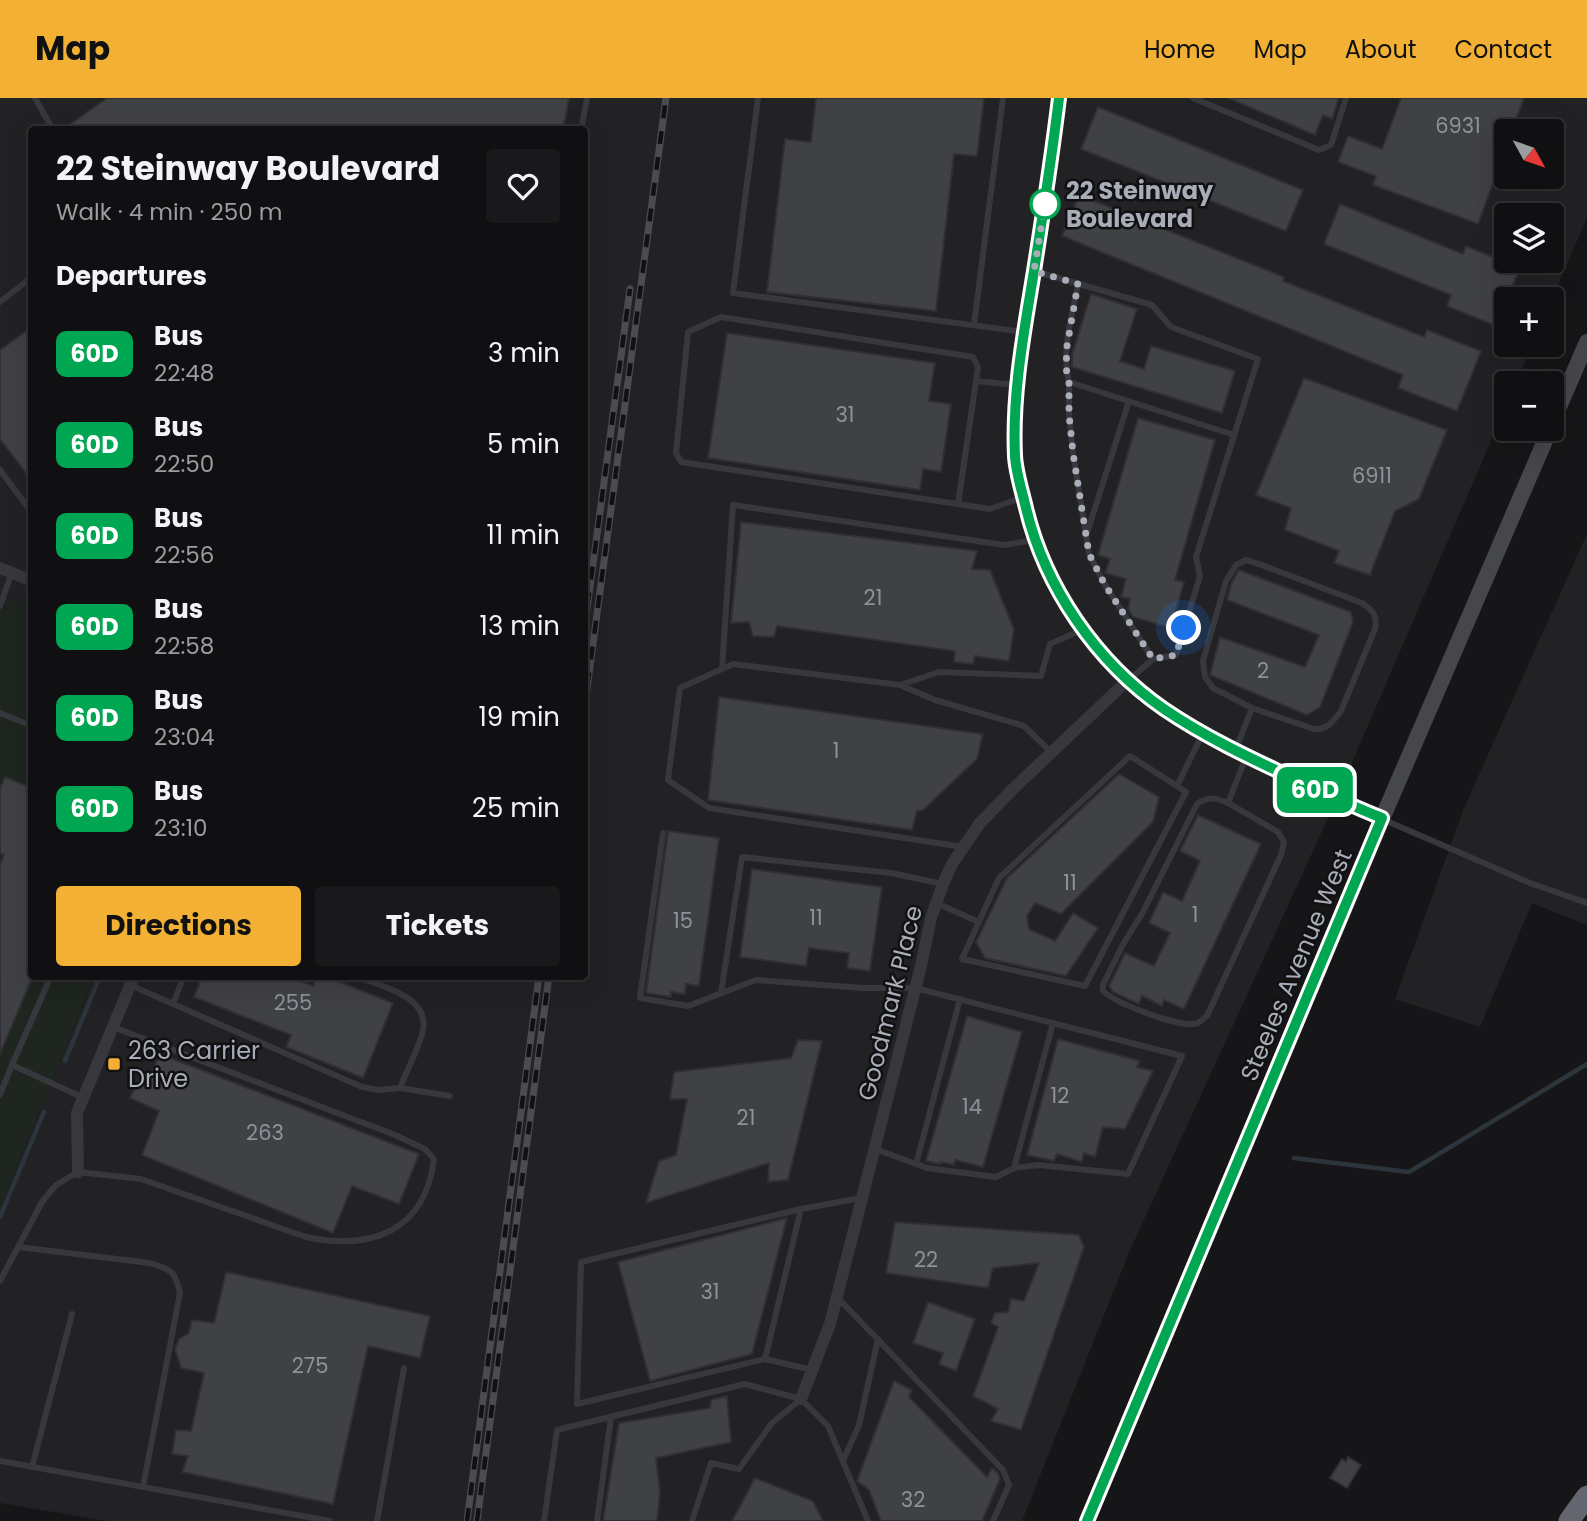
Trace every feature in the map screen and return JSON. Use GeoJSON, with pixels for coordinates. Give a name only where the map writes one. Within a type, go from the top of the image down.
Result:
{"type":"FeatureCollection","features":[{"type":"Feature","properties":{"kind":"highway"},"geometry":{"type":"LineString","coordinates":[[1569,1521],[1587,1496]]}},
{"type":"Feature","properties":{"kind":"main road"},"geometry":{"type":"LineString","coordinates":[[1564,395],[1587,342]]}},
{"type":"Feature","properties":{"kind":"main road","name":"Steeles Avenue West"},"geometry":{"type":"LineString","coordinates":[[1087,1521],[1382,818],[1545,441]]}},
{"type":"Feature","properties":{"kind":"street"},"geometry":{"type":"LineString","coordinates":[[1059,98],[1052,161],[1024,332],[1015,414],[1015,459],[1035,540],[1060,595],[1097,648],[1161,707],[1241,754],[1332,798],[1382,818]]}},
{"type":"Feature","properties":{"kind":"street"},"geometry":{"type":"LineString","coordinates":[[6,570],[28,579]]}},
{"type":"Feature","properties":{"kind":"street","name":"Goodmark Place"},"geometry":{"type":"LineString","coordinates":[[801,1399],[830,1324],[936,904],[952,864],[980,823],[1129,679]]}},
{"type":"Feature","properties":{"kind":"street"},"geometry":{"type":"LineString","coordinates":[[78,1172],[77,1113],[132,981]]}},
{"type":"Feature","properties":{"kind":"lane"},"geometry":{"type":"LineString","coordinates":[[35,98],[51,126]]}},
{"type":"Feature","properties":{"kind":"lane"},"geometry":{"type":"LineString","coordinates":[[582,126],[587,98]]}},
{"type":"Feature","properties":{"kind":"lane"},"geometry":{"type":"LineString","coordinates":[[758,98],[733,293],[1024,332]]}},
{"type":"Feature","properties":{"kind":"lane"},"geometry":{"type":"LineString","coordinates":[[974,325],[1003,98]]}},
{"type":"Feature","properties":{"kind":"lane"},"geometry":{"type":"LineString","coordinates":[[1193,98],[1319,150],[1331,145],[1346,98]]}},
{"type":"Feature","properties":{"kind":"lane"},"geometry":{"type":"LineString","coordinates":[[1034,271],[1152,305],[1171,327],[1258,359],[1196,557],[1200,576],[1176,655],[1153,659],[1129,679]]}},
{"type":"Feature","properties":{"kind":"lane"},"geometry":{"type":"LineString","coordinates":[[0,302],[28,281]]}},
{"type":"Feature","properties":{"kind":"lane"},"geometry":{"type":"LineString","coordinates":[[1078,284],[1067,346],[1066,368],[1073,453],[1089,554],[1105,585],[1153,659]]}},
{"type":"Feature","properties":{"kind":"lane"},"geometry":{"type":"LineString","coordinates":[[958,504],[978,367],[973,357],[720,317],[688,332],[676,453],[681,461],[990,509],[1024,497]]}},
{"type":"Feature","properties":{"kind":"lane"},"geometry":{"type":"LineString","coordinates":[[976,381],[1018,386]]}},
{"type":"Feature","properties":{"kind":"lane"},"geometry":{"type":"LineString","coordinates":[[1069,383],[1234,435]]}},
{"type":"Feature","properties":{"kind":"lane"},"geometry":{"type":"LineString","coordinates":[[1087,533],[1129,401]]}},
{"type":"Feature","properties":{"kind":"lane"},"geometry":{"type":"LineString","coordinates":[[0,470],[28,508]]}},
{"type":"Feature","properties":{"kind":"lane"},"geometry":{"type":"LineString","coordinates":[[722,669],[733,505],[1004,545],[1035,540]]}},
{"type":"Feature","properties":{"kind":"lane"},"geometry":{"type":"LineString","coordinates":[[1246,560],[1259,564],[1362,603],[1374,612],[1377,620],[1375,629],[1333,723],[1323,730],[1314,729],[1252,708],[1213,688],[1205,677],[1203,661],[1226,581],[1236,565],[1246,560]]}},
{"type":"Feature","properties":{"kind":"lane"},"geometry":{"type":"LineString","coordinates":[[0,606],[6,570]]}},
{"type":"Feature","properties":{"kind":"lane"},"geometry":{"type":"LineString","coordinates":[[900,685],[939,672],[1041,676],[1050,644],[1084,629]]}},
{"type":"Feature","properties":{"kind":"lane"},"geometry":{"type":"LineString","coordinates":[[963,847],[709,808],[668,780],[680,688],[733,664],[900,685],[935,700],[1024,726],[1052,753]]}},
{"type":"Feature","properties":{"kind":"lane"},"geometry":{"type":"LineString","coordinates":[[1228,803],[1252,708]]}},
{"type":"Feature","properties":{"kind":"lane"},"geometry":{"type":"LineString","coordinates":[[0,713],[28,724]]}},
{"type":"Feature","properties":{"kind":"lane"},"geometry":{"type":"LineString","coordinates":[[1177,786],[1203,733]]}},
{"type":"Feature","properties":{"kind":"lane"},"geometry":{"type":"LineString","coordinates":[[1130,756],[1177,786],[1186,792],[1085,986],[962,959],[999,878],[1130,756]]}},
{"type":"Feature","properties":{"kind":"lane"},"geometry":{"type":"LineString","coordinates":[[1206,798],[1217,798],[1228,803],[1278,832],[1284,842],[1281,855],[1207,1016],[1199,1023],[1190,1023],[1141,1012],[1119,1003],[1103,991],[1102,985],[1143,912],[1197,803],[1206,798]]}},
{"type":"Feature","properties":{"kind":"lane"},"geometry":{"type":"LineString","coordinates":[[1382,818],[1530,883],[1587,903]]}},
{"type":"Feature","properties":{"kind":"lane"},"geometry":{"type":"LineString","coordinates":[[663,833],[640,998],[688,1006],[756,979],[863,988],[915,988],[1182,1056],[1128,1174],[1039,1165],[1014,1168],[996,1177],[927,1168],[874,1149]]}},
{"type":"Feature","properties":{"kind":"lane"},"geometry":{"type":"LineString","coordinates":[[721,993],[742,858],[891,873],[943,884]]}},
{"type":"Feature","properties":{"kind":"lane"},"geometry":{"type":"LineString","coordinates":[[936,904],[979,922]]}},
{"type":"Feature","properties":{"kind":"lane"},"geometry":{"type":"LineString","coordinates":[[0,1094],[49,980]]}},
{"type":"Feature","properties":{"kind":"lane"},"geometry":{"type":"LineString","coordinates":[[173,1004],[182,980]]}},
{"type":"Feature","properties":{"kind":"lane"},"geometry":{"type":"LineString","coordinates":[[365,980],[401,994],[416,1005],[423,1018],[423,1030],[400,1088]]}},
{"type":"Feature","properties":{"kind":"lane"},"geometry":{"type":"LineString","coordinates":[[132,981],[173,1004],[362,1087],[379,1090],[400,1088],[450,1096]]}},
{"type":"Feature","properties":{"kind":"lane"},"geometry":{"type":"LineString","coordinates":[[916,1164],[960,999]]}},
{"type":"Feature","properties":{"kind":"lane"},"geometry":{"type":"LineString","coordinates":[[1014,1168],[1053,1023]]}},
{"type":"Feature","properties":{"kind":"lane"},"geometry":{"type":"LineString","coordinates":[[0,1281],[42,1202],[55,1185],[78,1172],[141,1179],[306,1237],[328,1242],[375,1238],[410,1219],[421,1203],[431,1179],[434,1159],[425,1149],[395,1135],[113,1027]]}},
{"type":"Feature","properties":{"kind":"lane"},"geometry":{"type":"LineString","coordinates":[[12,1065],[84,1098]]}},
{"type":"Feature","properties":{"kind":"lane"},"geometry":{"type":"LineString","coordinates":[[812,1370],[765,1359],[578,1404],[581,1262],[801,1209],[862,1198]]}},
{"type":"Feature","properties":{"kind":"lane"},"geometry":{"type":"LineString","coordinates":[[765,1359],[801,1209]]}},
{"type":"Feature","properties":{"kind":"lane"},"geometry":{"type":"LineString","coordinates":[[18,1247],[150,1264],[169,1269],[176,1277],[180,1293],[143,1487]]}},
{"type":"Feature","properties":{"kind":"lane"},"geometry":{"type":"LineString","coordinates":[[837,1296],[1006,1474],[1008,1489],[993,1521]]}},
{"type":"Feature","properties":{"kind":"lane"},"geometry":{"type":"LineString","coordinates":[[33,1467],[72,1314]]}},
{"type":"Feature","properties":{"kind":"lane"},"geometry":{"type":"LineString","coordinates":[[843,1461],[859,1425],[878,1339]]}},
{"type":"Feature","properties":{"kind":"lane"},"geometry":{"type":"LineString","coordinates":[[377,1521],[404,1368]]}},
{"type":"Feature","properties":{"kind":"lane"},"geometry":{"type":"LineString","coordinates":[[544,1521],[557,1430],[745,1384],[801,1399],[828,1426],[868,1521]]}},
{"type":"Feature","properties":{"kind":"lane"},"geometry":{"type":"LineString","coordinates":[[692,1521],[711,1463],[739,1469],[772,1423],[801,1399]]}},
{"type":"Feature","properties":{"kind":"lane"},"geometry":{"type":"LineString","coordinates":[[597,1521],[611,1417]]}},
{"type":"Feature","properties":{"kind":"lane"},"geometry":{"type":"LineString","coordinates":[[0,1461],[330,1521]]}},
{"type":"Feature","properties":{"kind":"shaded area"},"geometry":{"type":"Polygon","coordinates":[[[0,98],[1587,98],[1587,218],[1564,271],[1564,203],[1494,203],[1494,273],[1563,273],[1557,287],[1494,287],[1494,357],[1527,357],[1521,371],[1494,371],[1494,434],[1324,827],[1130,1250],[1022,1521],[107,1521],[0,1503],[0,1209],[93,980],[588,980],[588,126],[28,126],[28,607],[0,595],[0,98]]]}},
{"type":"Feature","properties":{"kind":"shaded area"},"geometry":{"type":"Polygon","coordinates":[[[1587,534],[1587,925],[1532,903],[1480,1027],[1395,999],[1464,808],[1587,534]]]}},
{"type":"Feature","properties":{"kind":"shaded area"},"geometry":{"type":"Polygon","coordinates":[[[0,595],[28,607],[28,980],[93,980],[0,1209],[0,595]]]}},
{"type":"Feature","properties":{"kind":"building"},"geometry":{"type":"Polygon","coordinates":[[[107,98],[569,98],[564,126],[68,126],[107,98]]]}},
{"type":"Feature","properties":{"kind":"building"},"geometry":{"type":"Polygon","coordinates":[[[816,98],[984,98],[977,156],[954,154],[936,311],[767,292],[785,139],[811,142],[816,98]]]}},
{"type":"Feature","properties":{"kind":"building"},"geometry":{"type":"Polygon","coordinates":[[[1228,98],[1339,98],[1332,119],[1323,115],[1315,135],[1228,98]]]}},
{"type":"Feature","properties":{"kind":"building"},"geometry":{"type":"Polygon","coordinates":[[[1401,98],[1524,98],[1516,119],[1494,119],[1494,180],[1478,224],[1373,185],[1376,176],[1338,162],[1348,136],[1382,149],[1401,98]]]}},
{"type":"Feature","properties":{"kind":"building"},"geometry":{"type":"Polygon","coordinates":[[[1098,107],[1303,190],[1286,231],[1081,149],[1098,107]]]}},
{"type":"Feature","properties":{"kind":"building"},"geometry":{"type":"Polygon","coordinates":[[[1079,195],[1284,277],[1283,281],[1424,337],[1427,330],[1481,351],[1457,411],[1398,388],[1403,375],[1062,236],[1079,195]]]}},
{"type":"Feature","properties":{"kind":"building"},"geometry":{"type":"Polygon","coordinates":[[[1340,204],[1463,254],[1466,246],[1494,257],[1494,273],[1518,273],[1512,287],[1494,287],[1494,325],[1447,306],[1451,295],[1324,244],[1340,204]]]}},
{"type":"Feature","properties":{"kind":"building"},"geometry":{"type":"Polygon","coordinates":[[[1091,294],[1137,309],[1120,361],[1144,369],[1151,346],[1235,371],[1222,413],[1072,367],[1072,355],[1091,294]]]}},
{"type":"Feature","properties":{"kind":"building"},"geometry":{"type":"Polygon","coordinates":[[[28,330],[28,476],[0,439],[0,350],[28,330]]]}},
{"type":"Feature","properties":{"kind":"building"},"geometry":{"type":"Polygon","coordinates":[[[727,333],[935,363],[929,401],[951,404],[941,472],[923,469],[920,490],[708,458],[727,333]]]}},
{"type":"Feature","properties":{"kind":"building"},"geometry":{"type":"Polygon","coordinates":[[[1304,378],[1447,430],[1419,499],[1395,511],[1370,575],[1334,563],[1339,551],[1285,530],[1291,508],[1256,495],[1304,378]]]}},
{"type":"Feature","properties":{"kind":"building"},"geometry":{"type":"Polygon","coordinates":[[[1138,418],[1215,440],[1175,580],[1184,582],[1171,628],[1133,617],[1128,609],[1130,599],[1121,597],[1126,579],[1105,573],[1110,559],[1098,555],[1138,418]]]}},
{"type":"Feature","properties":{"kind":"building"},"geometry":{"type":"Polygon","coordinates":[[[741,522],[977,551],[972,569],[990,570],[1014,629],[1009,661],[975,656],[973,664],[954,662],[955,651],[777,626],[774,637],[753,636],[749,622],[731,623],[741,522]]]}},
{"type":"Feature","properties":{"kind":"building"},"geometry":{"type":"Polygon","coordinates":[[[1239,570],[1351,612],[1353,622],[1320,707],[1307,715],[1210,675],[1220,637],[1305,667],[1319,635],[1227,600],[1239,570]]]}},
{"type":"Feature","properties":{"kind":"building"},"geometry":{"type":"Polygon","coordinates":[[[719,697],[983,734],[977,759],[923,810],[917,811],[912,830],[708,800],[719,697]]]}},
{"type":"Feature","properties":{"kind":"building"},"geometry":{"type":"Polygon","coordinates":[[[1119,774],[1159,797],[1153,822],[1061,914],[1035,903],[1027,916],[1029,929],[1055,941],[1073,913],[1098,928],[1066,976],[985,958],[976,942],[1007,878],[1119,774]]]}},
{"type":"Feature","properties":{"kind":"building"},"geometry":{"type":"Polygon","coordinates":[[[5,777],[28,786],[28,980],[31,980],[0,1054],[0,865],[4,855],[0,853],[0,788],[5,777]]]}},
{"type":"Feature","properties":{"kind":"building"},"geometry":{"type":"Polygon","coordinates":[[[1198,815],[1261,844],[1184,1009],[1164,1000],[1162,1006],[1142,996],[1139,1004],[1113,992],[1109,986],[1125,953],[1154,966],[1170,933],[1149,923],[1163,892],[1182,901],[1200,861],[1180,851],[1198,815]]]}},
{"type":"Feature","properties":{"kind":"building"},"geometry":{"type":"Polygon","coordinates":[[[668,831],[719,838],[699,986],[686,984],[685,994],[671,992],[671,997],[646,993],[668,831]]]}},
{"type":"Feature","properties":{"kind":"building"},"geometry":{"type":"Polygon","coordinates":[[[752,869],[882,887],[870,971],[847,968],[849,953],[809,948],[806,966],[740,957],[752,869]]]}},
{"type":"Feature","properties":{"kind":"building"},"geometry":{"type":"Polygon","coordinates":[[[200,980],[299,980],[313,986],[315,980],[335,980],[393,1003],[363,1078],[286,1047],[291,1035],[194,997],[200,980]]]}},
{"type":"Feature","properties":{"kind":"building"},"geometry":{"type":"Polygon","coordinates":[[[967,1016],[1022,1032],[983,1167],[955,1160],[954,1165],[926,1161],[967,1016]]]}},
{"type":"Feature","properties":{"kind":"building"},"geometry":{"type":"Polygon","coordinates":[[[1058,1039],[1140,1061],[1137,1067],[1153,1071],[1125,1129],[1103,1127],[1095,1157],[1084,1153],[1082,1162],[1057,1154],[1054,1161],[1027,1155],[1058,1039]]]}},
{"type":"Feature","properties":{"kind":"building"},"geometry":{"type":"Polygon","coordinates":[[[798,1040],[822,1041],[788,1180],[768,1182],[769,1163],[646,1203],[659,1161],[676,1155],[687,1099],[670,1099],[674,1072],[791,1058],[798,1040]]]}},
{"type":"Feature","properties":{"kind":"building"},"geometry":{"type":"Polygon","coordinates":[[[160,1054],[419,1154],[399,1204],[352,1186],[333,1233],[142,1155],[159,1111],[130,1098],[143,1071],[151,1074],[160,1054]]]}},
{"type":"Feature","properties":{"kind":"building"},"geometry":{"type":"Polygon","coordinates":[[[787,1218],[752,1354],[650,1381],[618,1262],[787,1218]]]}},
{"type":"Feature","properties":{"kind":"building"},"geometry":{"type":"Polygon","coordinates":[[[895,1222],[1079,1235],[1084,1247],[1021,1430],[991,1421],[998,1409],[973,1396],[998,1327],[991,1323],[995,1313],[1008,1312],[1011,1299],[1024,1301],[1039,1263],[993,1268],[988,1288],[886,1273],[895,1222]]]}},
{"type":"Feature","properties":{"kind":"building"},"geometry":{"type":"Polygon","coordinates":[[[226,1272],[430,1316],[420,1358],[368,1346],[333,1504],[182,1472],[188,1456],[172,1454],[176,1430],[191,1431],[204,1373],[181,1368],[175,1349],[179,1339],[189,1333],[192,1320],[214,1323],[226,1272]]]}},
{"type":"Feature","properties":{"kind":"building"},"geometry":{"type":"Polygon","coordinates":[[[928,1302],[975,1319],[956,1371],[939,1364],[943,1353],[913,1343],[928,1302]]]}},
{"type":"Feature","properties":{"kind":"building"},"geometry":{"type":"Polygon","coordinates":[[[894,1381],[912,1390],[909,1397],[987,1477],[992,1468],[998,1473],[1000,1479],[982,1521],[881,1521],[869,1490],[857,1481],[894,1381]]]}},
{"type":"Feature","properties":{"kind":"building"},"geometry":{"type":"Polygon","coordinates":[[[727,1396],[731,1442],[656,1458],[660,1493],[657,1521],[603,1521],[619,1423],[710,1408],[711,1400],[727,1396]]]}},
{"type":"Feature","properties":{"kind":"building"},"geometry":{"type":"Polygon","coordinates":[[[1348,1457],[1361,1465],[1347,1488],[1330,1478],[1342,1459],[1346,1462],[1348,1457]]]}},
{"type":"Feature","properties":{"kind":"building"},"geometry":{"type":"Polygon","coordinates":[[[755,1478],[813,1501],[823,1521],[732,1521],[755,1478]]]}},
{"type":"Feature","properties":{"kind":"waterway"},"geometry":{"type":"LineString","coordinates":[[65,1061],[98,980]]}},
{"type":"Feature","properties":{"kind":"waterway"},"geometry":{"type":"LineString","coordinates":[[1294,1158],[1409,1172],[1587,1064]]}},
{"type":"Feature","properties":{"kind":"waterway"},"geometry":{"type":"LineString","coordinates":[[0,1217],[44,1112]]}},
{"type":"Feature","properties":{"kind":"railway"},"geometry":{"type":"LineString","coordinates":[[588,681],[666,98]]}},
{"type":"Feature","properties":{"kind":"railway"},"geometry":{"type":"LineString","coordinates":[[588,601],[630,289]]}},
{"type":"Feature","properties":{"kind":"railway"},"geometry":{"type":"LineString","coordinates":[[467,1521],[538,980]]}},
{"type":"Feature","properties":{"kind":"railway"},"geometry":{"type":"LineString","coordinates":[[477,1521],[548,980]]}},
{"type":"Feature","properties":{"kind":"bus line","name":"60D"},"geometry":{"type":"LineString","coordinates":[[1059,98],[1052,161],[1024,332],[1015,414],[1015,459],[1031,529],[1043,560],[1060,595],[1097,648],[1161,707],[1254,761],[1382,818],[1087,1521]]}},
{"type":"Feature","properties":{"kind":"place","name":"22 Steinway Boulevard"},"geometry":{"type":"Point","coordinates":[1045,204]}},
{"type":"Feature","properties":{"kind":"place","name":"263 Carrier Drive"},"geometry":{"type":"Point","coordinates":[114,1064]}},
{"type":"Feature","properties":{"kind":"route"},"geometry":{"type":"LineString","coordinates":[[1045,204],[1034,271],[1078,284],[1067,346],[1066,368],[1073,453],[1089,554],[1105,585],[1153,659],[1176,655],[1184,628]]}}]}
